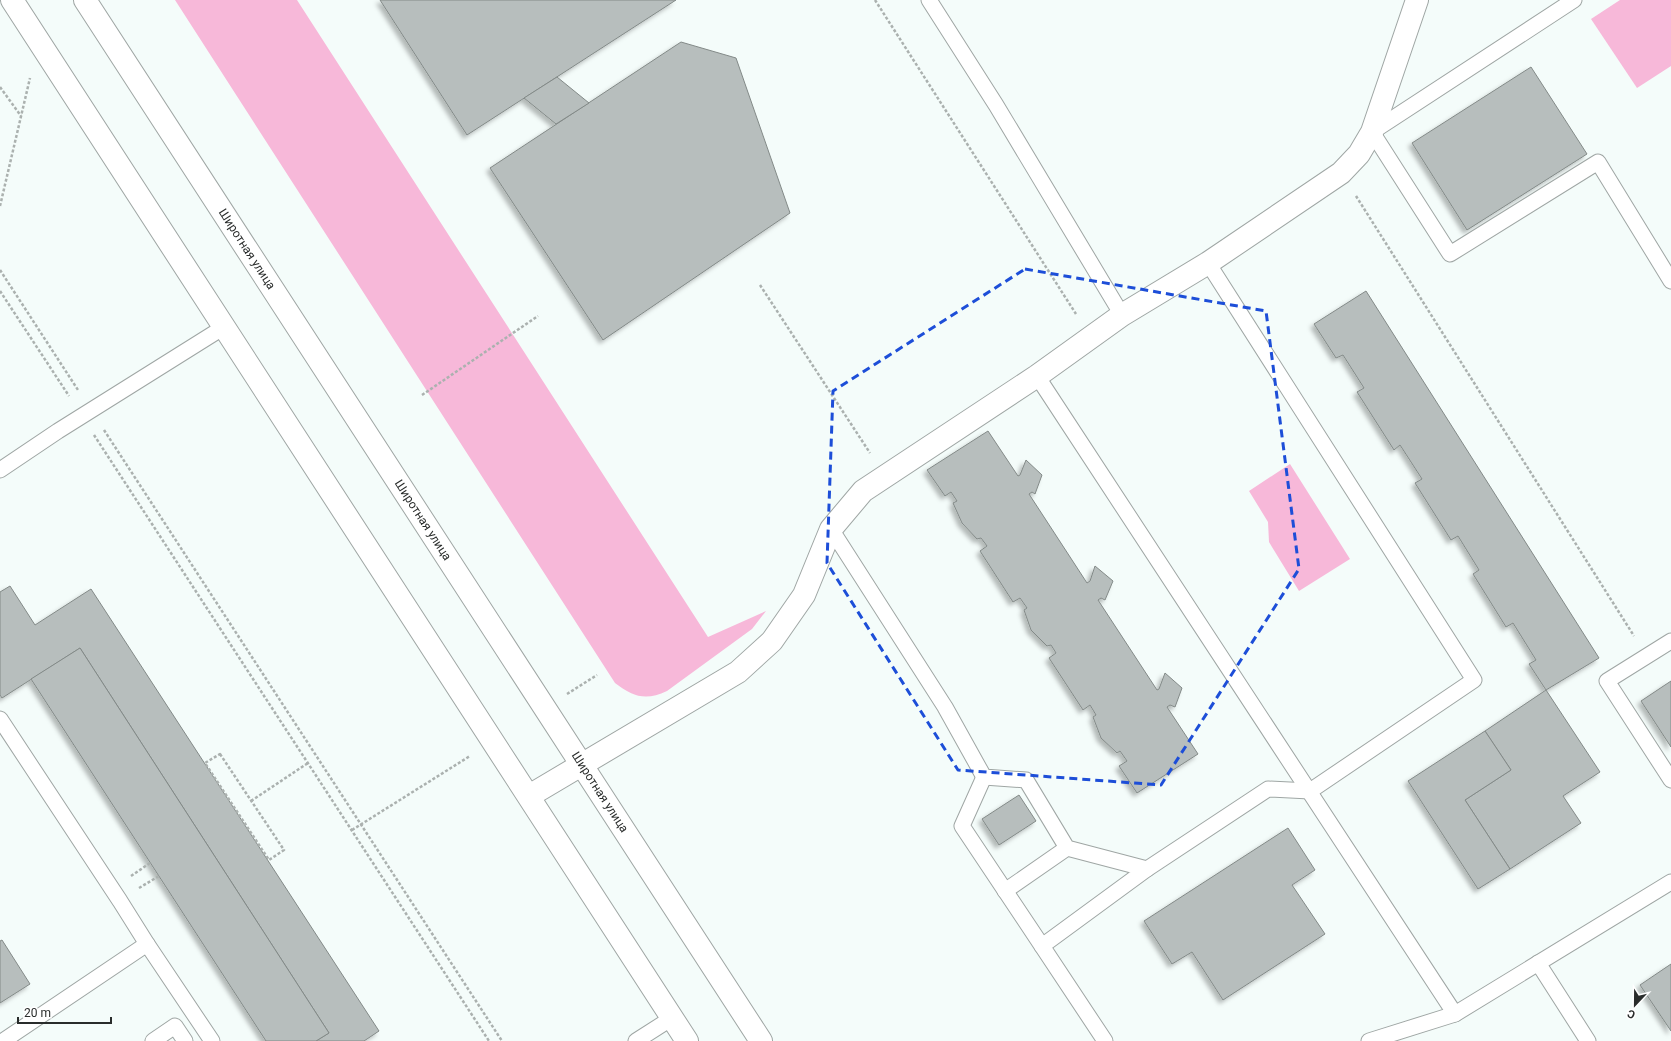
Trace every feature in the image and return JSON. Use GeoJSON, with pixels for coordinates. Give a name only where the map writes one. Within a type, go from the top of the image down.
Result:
{"type":"FeatureCollection","features":[{"type":"Feature","properties":{"kind":"main road"},"geometry":{"type":"LineString","coordinates":[[12,0],[687,1041]]}},
{"type":"Feature","properties":{"kind":"main road","name":"Широтная улица"},"geometry":{"type":"LineString","coordinates":[[85,0],[761,1041]]}},
{"type":"Feature","properties":{"kind":"main road"},"geometry":{"type":"LineString","coordinates":[[529,796],[738,672],[772,641],[804,595],[832,529],[863,491],[1037,376],[1122,315],[1208,263],[1341,174],[1359,154],[1372,132],[1417,0]]}},
{"type":"Feature","properties":{"kind":"lane"},"geometry":{"type":"LineString","coordinates":[[929,0],[996,105],[1122,315]]}},
{"type":"Feature","properties":{"kind":"lane"},"geometry":{"type":"LineString","coordinates":[[1574,0],[1372,132],[1450,254],[1598,162],[1671,281]]}},
{"type":"Feature","properties":{"kind":"lane"},"geometry":{"type":"LineString","coordinates":[[1042,946],[1147,869],[1268,789],[1310,791],[1474,680],[1208,263]]}},
{"type":"Feature","properties":{"kind":"lane"},"geometry":{"type":"LineString","coordinates":[[0,470],[224,327]]}},
{"type":"Feature","properties":{"kind":"lane"},"geometry":{"type":"LineString","coordinates":[[1037,376],[1048,390],[1455,1014]]}},
{"type":"Feature","properties":{"kind":"lane"},"geometry":{"type":"LineString","coordinates":[[832,529],[945,708],[984,776]]}},
{"type":"Feature","properties":{"kind":"lane"},"geometry":{"type":"LineString","coordinates":[[1671,641],[1607,681],[1671,780]]}},
{"type":"Feature","properties":{"kind":"lane"},"geometry":{"type":"LineString","coordinates":[[0,719],[212,1041]]}},
{"type":"Feature","properties":{"kind":"lane"},"geometry":{"type":"LineString","coordinates":[[984,776],[1026,780],[1067,848],[1147,869]]}},
{"type":"Feature","properties":{"kind":"lane"},"geometry":{"type":"LineString","coordinates":[[984,776],[962,826],[1105,1041]]}},
{"type":"Feature","properties":{"kind":"lane"},"geometry":{"type":"LineString","coordinates":[[1005,891],[1067,848]]}},
{"type":"Feature","properties":{"kind":"lane"},"geometry":{"type":"LineString","coordinates":[[1369,1041],[1455,1014],[1671,882]]}},
{"type":"Feature","properties":{"kind":"lane"},"geometry":{"type":"LineString","coordinates":[[3,1041],[147,944]]}},
{"type":"Feature","properties":{"kind":"lane"},"geometry":{"type":"LineString","coordinates":[[1538,963],[1588,1041]]}},
{"type":"Feature","properties":{"kind":"lane"},"geometry":{"type":"LineString","coordinates":[[636,1041],[672,1018]]}},
{"type":"Feature","properties":{"kind":"lane"},"geometry":{"type":"LineString","coordinates":[[153,1041],[175,1026],[185,1041]]}},
{"type":"Feature","properties":{"kind":"path"},"geometry":{"type":"LineString","coordinates":[[875,0],[1091,337]]}},
{"type":"Feature","properties":{"kind":"path"},"geometry":{"type":"LineString","coordinates":[[0,206],[38,41]]}},
{"type":"Feature","properties":{"kind":"path"},"geometry":{"type":"LineString","coordinates":[[0,87],[21,117]]}},
{"type":"Feature","properties":{"kind":"path"},"geometry":{"type":"LineString","coordinates":[[1341,174],[1637,640]]}},
{"type":"Feature","properties":{"kind":"path"},"geometry":{"type":"LineString","coordinates":[[0,270],[87,414],[308,763],[489,1041]]}},
{"type":"Feature","properties":{"kind":"path"},"geometry":{"type":"LineString","coordinates":[[760,285],[886,476]]}},
{"type":"Feature","properties":{"kind":"path"},"geometry":{"type":"LineString","coordinates":[[0,291],[87,414],[502,1041]]}},
{"type":"Feature","properties":{"kind":"path"},"geometry":{"type":"LineString","coordinates":[[422,395],[538,316]]}},
{"type":"Feature","properties":{"kind":"path"},"geometry":{"type":"LineString","coordinates":[[220,754],[251,801],[284,850],[269,860],[206,763],[220,754]]}},
{"type":"Feature","properties":{"kind":"path"},"geometry":{"type":"LineString","coordinates":[[352,830],[474,754]]}},
{"type":"Feature","properties":{"kind":"path"},"geometry":{"type":"LineString","coordinates":[[251,801],[308,763]]}},
{"type":"Feature","properties":{"kind":"path"},"geometry":{"type":"LineString","coordinates":[[136,872],[150,862]]}},
{"type":"Feature","properties":{"kind":"path"},"geometry":{"type":"LineString","coordinates":[[145,885],[159,876]]}},
{"type":"Feature","properties":{"kind":"highlighted area"},"geometry":{"type":"Polygon","coordinates":[[[1025,269],[1266,311],[1299,569],[1161,785],[958,770],[827,563],[833,391],[1025,269]]]}},
{"type":"Feature","properties":{"kind":"shaded area"},"geometry":{"type":"Polygon","coordinates":[[[175,0],[297,0],[708,637],[766,611],[752,629],[667,691],[646,697],[628,692],[615,683],[175,0]]]}},
{"type":"Feature","properties":{"kind":"shaded area"},"geometry":{"type":"Polygon","coordinates":[[[1620,0],[1671,0],[1671,66],[1637,88],[1591,19],[1620,0]]]}},
{"type":"Feature","properties":{"kind":"shaded area"},"geometry":{"type":"Polygon","coordinates":[[[1290,464],[1350,559],[1299,591],[1269,542],[1268,522],[1249,491],[1290,464]]]}},
{"type":"Feature","properties":{"kind":"building"},"geometry":{"type":"Polygon","coordinates":[[[380,0],[676,0],[467,135],[380,0]]]}},
{"type":"Feature","properties":{"kind":"building"},"geometry":{"type":"Polygon","coordinates":[[[681,42],[736,58],[790,213],[603,340],[490,168],[681,42]]]}},
{"type":"Feature","properties":{"kind":"building"},"geometry":{"type":"Polygon","coordinates":[[[1531,67],[1587,154],[1467,230],[1412,143],[1531,67]]]}},
{"type":"Feature","properties":{"kind":"building"},"geometry":{"type":"Polygon","coordinates":[[[557,77],[589,103],[556,124],[524,98],[557,77]]]}},
{"type":"Feature","properties":{"kind":"building"},"geometry":{"type":"Polygon","coordinates":[[[1366,291],[1599,658],[1546,690],[1529,664],[1536,660],[1513,623],[1506,627],[1473,574],[1479,570],[1458,536],[1451,540],[1415,483],[1422,479],[1400,445],[1394,450],[1357,392],[1364,388],[1343,355],[1336,358],[1314,324],[1366,291]]]}},
{"type":"Feature","properties":{"kind":"building"},"geometry":{"type":"Polygon","coordinates":[[[988,431],[1018,476],[1020,475],[1026,460],[1042,475],[1035,494],[1032,492],[1029,494],[1087,583],[1090,581],[1095,566],[1113,581],[1105,600],[1101,598],[1098,600],[1157,690],[1159,689],[1165,673],[1182,688],[1175,707],[1170,705],[1167,707],[1198,754],[1137,793],[1119,766],[1127,761],[1120,751],[1117,753],[1101,738],[1093,717],[1096,715],[1090,705],[1083,710],[1049,658],[1056,653],[1051,645],[1047,646],[1031,630],[1024,610],[1027,608],[1020,598],[1013,602],[980,551],[987,546],[981,538],[977,539],[962,523],[953,503],[957,501],[951,492],[945,496],[927,470],[988,431]]]}},
{"type":"Feature","properties":{"kind":"building"},"geometry":{"type":"Polygon","coordinates":[[[10,586],[35,625],[91,589],[379,1031],[364,1041],[316,1041],[329,1033],[80,648],[2,698],[0,695],[0,592],[10,586]]]}},
{"type":"Feature","properties":{"kind":"building"},"geometry":{"type":"Polygon","coordinates":[[[80,648],[329,1033],[316,1041],[266,1041],[31,679],[80,648]]]}},
{"type":"Feature","properties":{"kind":"building"},"geometry":{"type":"Polygon","coordinates":[[[1671,681],[1671,747],[1641,701],[1671,681]]]}},
{"type":"Feature","properties":{"kind":"building"},"geometry":{"type":"Polygon","coordinates":[[[1546,690],[1600,772],[1563,796],[1581,823],[1510,869],[1465,800],[1511,770],[1485,731],[1546,690]]]}},
{"type":"Feature","properties":{"kind":"building"},"geometry":{"type":"Polygon","coordinates":[[[1485,731],[1511,770],[1465,800],[1510,869],[1478,889],[1408,781],[1485,731]]]}},
{"type":"Feature","properties":{"kind":"building"},"geometry":{"type":"Polygon","coordinates":[[[1019,795],[1036,821],[999,845],[982,819],[1019,795]]]}},
{"type":"Feature","properties":{"kind":"building"},"geometry":{"type":"Polygon","coordinates":[[[1288,828],[1315,870],[1292,885],[1325,934],[1223,1000],[1192,952],[1172,964],[1144,921],[1288,828]]]}},
{"type":"Feature","properties":{"kind":"building"},"geometry":{"type":"Polygon","coordinates":[[[2,940],[30,984],[0,1003],[0,941],[2,940]]]}},
{"type":"Feature","properties":{"kind":"building"},"geometry":{"type":"Polygon","coordinates":[[[1671,964],[1671,1031],[1640,985],[1671,964]]]}}]}
